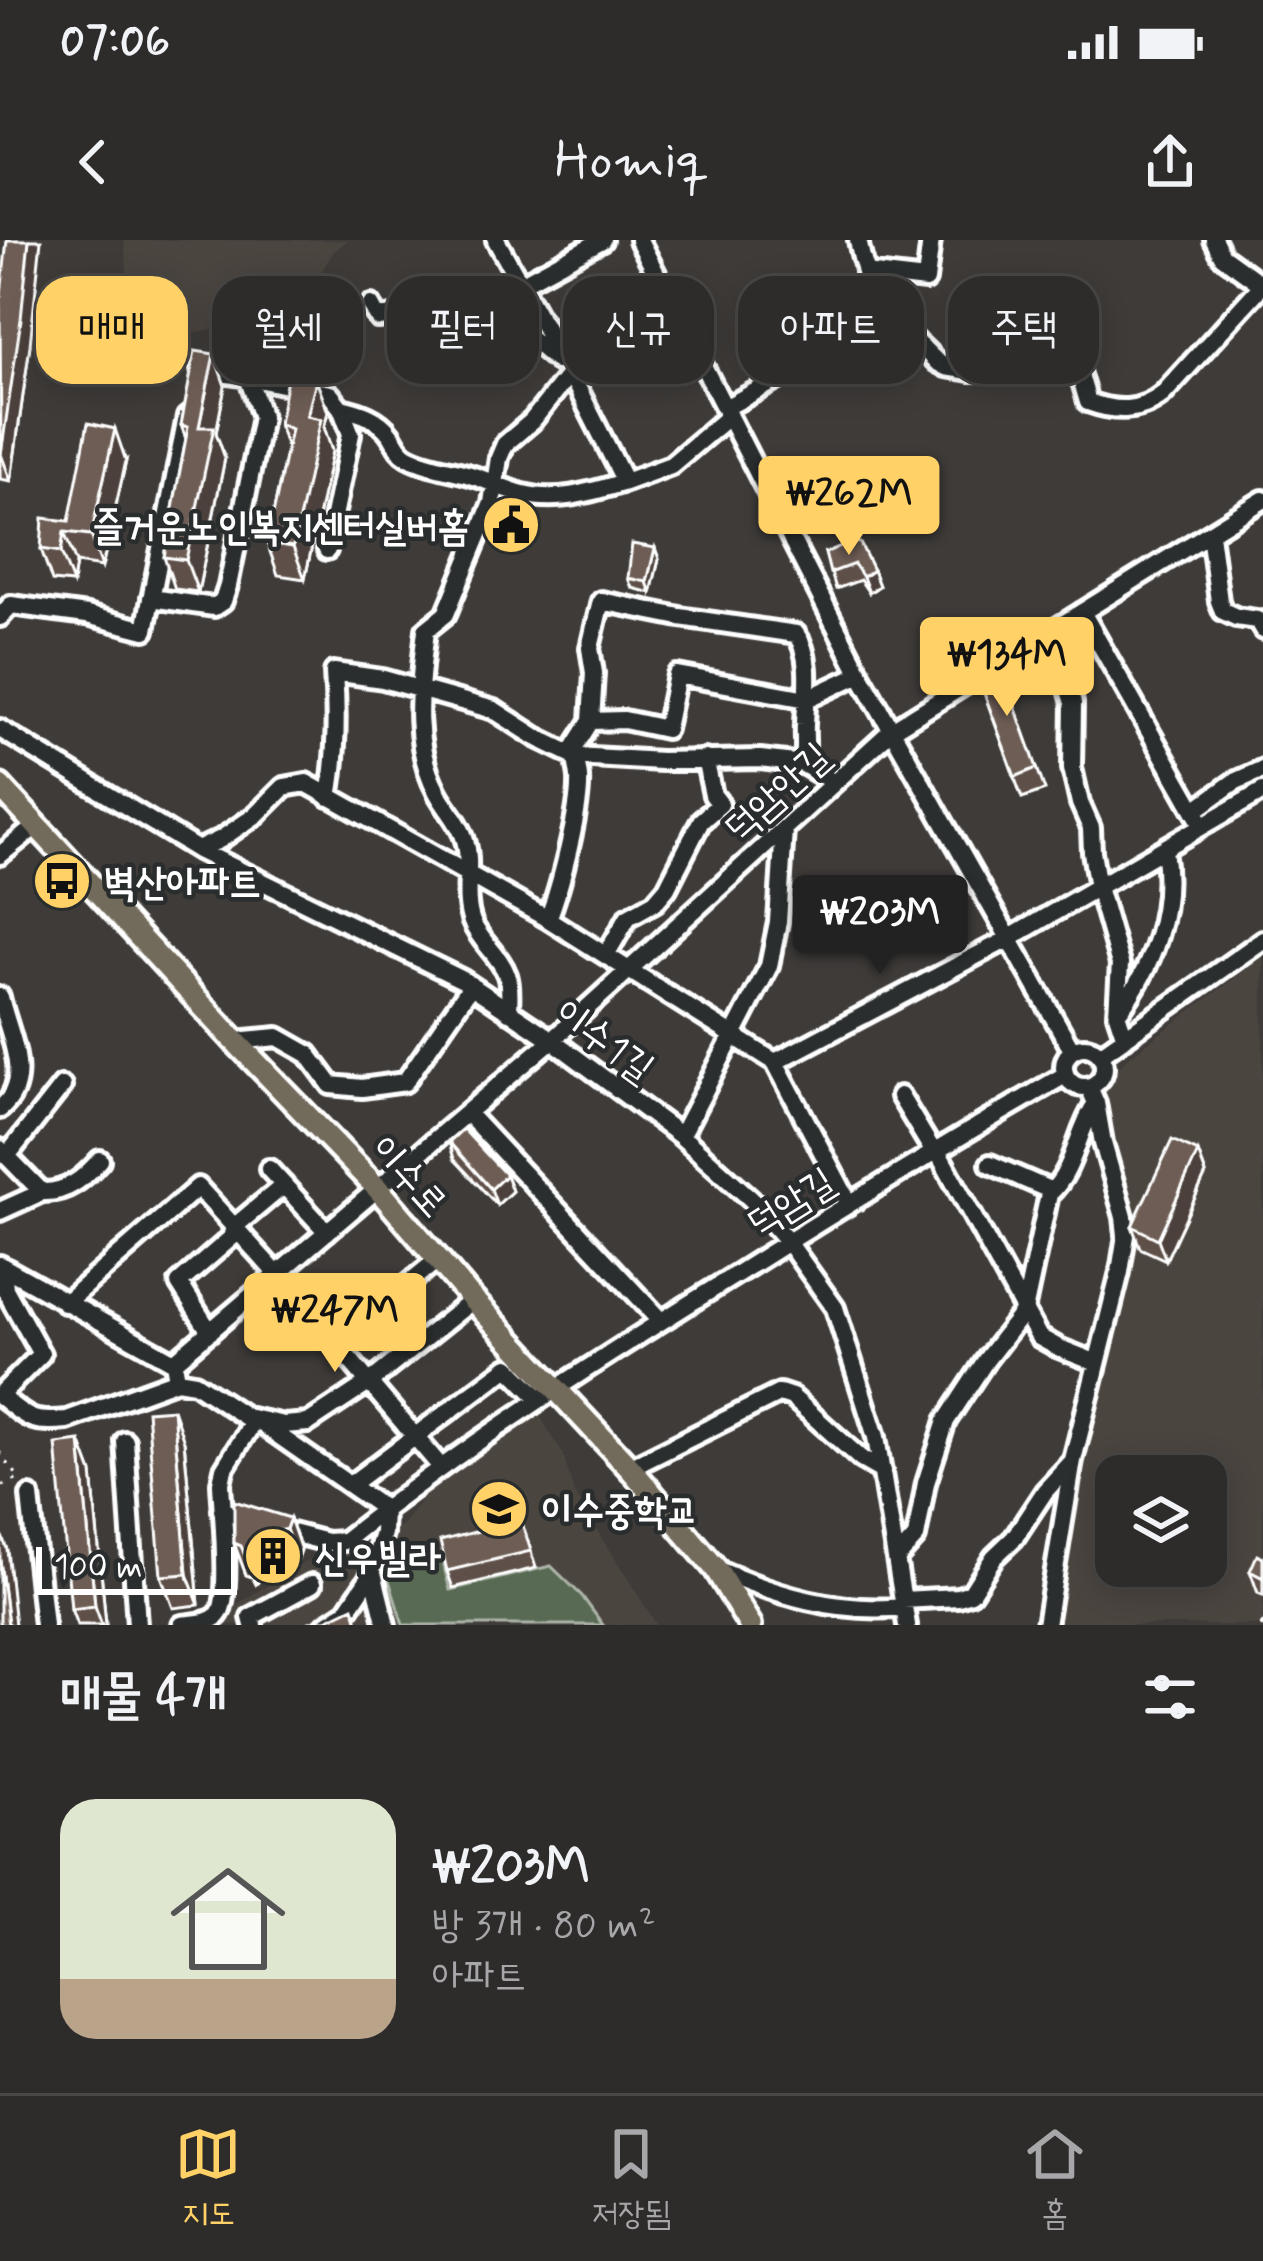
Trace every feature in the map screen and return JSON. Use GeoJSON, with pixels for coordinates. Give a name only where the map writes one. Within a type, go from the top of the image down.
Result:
{"type":"FeatureCollection","features":[{"type":"Feature","properties":{"kind":"main road","name":"이수로"},"geometry":{"type":"LineString","coordinates":[[0,786],[377,1189],[546,1393],[630,1468],[716,1569],[750,1625]]}},
{"type":"Feature","properties":{"kind":"street"},"geometry":{"type":"LineString","coordinates":[[496,240],[514,276]]}},
{"type":"Feature","properties":{"kind":"street"},"geometry":{"type":"LineString","coordinates":[[536,276],[602,240]]}},
{"type":"Feature","properties":{"kind":"street"},"geometry":{"type":"LineString","coordinates":[[639,240],[860,674],[1072,1050]]}},
{"type":"Feature","properties":{"kind":"street"},"geometry":{"type":"LineString","coordinates":[[858,240],[865,273],[887,311],[937,362],[970,371],[1019,358],[1072,366],[1088,402],[1124,410],[1144,406],[1163,394],[1262,282],[1222,256],[1214,240]]}},
{"type":"Feature","properties":{"kind":"street"},"geometry":{"type":"LineString","coordinates":[[865,273],[926,280],[931,240]]}},
{"type":"Feature","properties":{"kind":"street"},"geometry":{"type":"LineString","coordinates":[[370,305],[378,318],[387,317]]}},
{"type":"Feature","properties":{"kind":"street"},"geometry":{"type":"LineString","coordinates":[[539,320],[563,361]]}},
{"type":"Feature","properties":{"kind":"street"},"geometry":{"type":"LineString","coordinates":[[539,345],[563,366]]}},
{"type":"Feature","properties":{"kind":"street"},"geometry":{"type":"LineString","coordinates":[[195,376],[202,369],[212,371]]}},
{"type":"Feature","properties":{"kind":"street"},"geometry":{"type":"LineString","coordinates":[[509,1012],[509,980],[481,939],[467,902],[466,841],[437,793],[417,726],[426,630],[446,614],[492,503],[505,444],[532,421],[563,377]]}},
{"type":"Feature","properties":{"kind":"street"},"geometry":{"type":"LineString","coordinates":[[152,598],[214,607],[223,601],[262,417],[250,384]]}},
{"type":"Feature","properties":{"kind":"street"},"geometry":{"type":"LineString","coordinates":[[282,384],[331,394],[351,434],[326,550]]}},
{"type":"Feature","properties":{"kind":"street"},"geometry":{"type":"LineString","coordinates":[[575,384],[625,482]]}},
{"type":"Feature","properties":{"kind":"street"},"geometry":{"type":"LineString","coordinates":[[341,408],[380,424],[409,457],[538,497],[555,497],[579,495],[671,465],[727,412],[773,384]]}},
{"type":"Feature","properties":{"kind":"street"},"geometry":{"type":"LineString","coordinates":[[0,617],[11,605],[87,615],[146,631],[191,398]]}},
{"type":"Feature","properties":{"kind":"street","name":"덕암안길"},"geometry":{"type":"LineString","coordinates":[[0,1395],[36,1421],[67,1420],[176,1371],[210,1332],[551,1040],[892,730],[1263,500]]}},
{"type":"Feature","properties":{"kind":"street"},"geometry":{"type":"LineString","coordinates":[[1210,534],[1223,611],[1257,620],[1263,630]]}},
{"type":"Feature","properties":{"kind":"street"},"geometry":{"type":"LineString","coordinates":[[548,919],[577,801],[574,748],[591,722],[594,673],[590,648],[601,601],[796,634],[802,644],[807,699],[803,764]]}},
{"type":"Feature","properties":{"kind":"street"},"geometry":{"type":"LineString","coordinates":[[1082,612],[1199,818]]}},
{"type":"Feature","properties":{"kind":"street"},"geometry":{"type":"LineString","coordinates":[[1051,630],[1073,703],[1072,768],[1120,964],[1118,1014],[1125,1038]]}},
{"type":"Feature","properties":{"kind":"street"},"geometry":{"type":"LineString","coordinates":[[329,796],[338,722],[334,672],[383,679],[494,710],[575,756],[661,761],[743,758],[803,764],[833,782]]}},
{"type":"Feature","properties":{"kind":"street"},"geometry":{"type":"LineString","coordinates":[[591,722],[624,720],[666,729],[677,675],[807,699],[860,674]]}},
{"type":"Feature","properties":{"kind":"street","name":"이수1길"},"geometry":{"type":"LineString","coordinates":[[0,730],[198,850],[471,986],[681,1136],[751,1199],[835,1308],[871,1416],[905,1611]]}},
{"type":"Feature","properties":{"kind":"street"},"geometry":{"type":"LineString","coordinates":[[606,955],[628,917],[655,902],[668,888],[701,821],[720,804],[713,795],[705,759]]}},
{"type":"Feature","properties":{"kind":"street"},"geometry":{"type":"LineString","coordinates":[[776,1062],[1164,850],[1234,782],[1263,769]]}},
{"type":"Feature","properties":{"kind":"street"},"geometry":{"type":"LineString","coordinates":[[198,850],[256,815],[284,787],[306,783],[548,919],[776,1062],[849,1203]]}},
{"type":"Feature","properties":{"kind":"street"},"geometry":{"type":"LineString","coordinates":[[1199,818],[1263,790]]}},
{"type":"Feature","properties":{"kind":"street"},"geometry":{"type":"LineString","coordinates":[[1,852],[36,826]]}},
{"type":"Feature","properties":{"kind":"street"},"geometry":{"type":"LineString","coordinates":[[681,1136],[769,966],[778,922],[784,829]]}},
{"type":"Feature","properties":{"kind":"street"},"geometry":{"type":"LineString","coordinates":[[1118,1014],[1147,968],[1160,932],[1164,850]]}},
{"type":"Feature","properties":{"kind":"street"},"geometry":{"type":"LineString","coordinates":[[1100,1055],[1263,940]]}},
{"type":"Feature","properties":{"kind":"street"},"geometry":{"type":"LineString","coordinates":[[235,1041],[278,1036],[308,1054],[331,1085],[362,1088],[405,1082],[471,986]]}},
{"type":"Feature","properties":{"kind":"street"},"geometry":{"type":"LineString","coordinates":[[0,997],[19,1070],[16,1092],[0,1109]]}},
{"type":"Feature","properties":{"kind":"street"},"geometry":{"type":"LineString","coordinates":[[898,1557],[916,1537],[946,1421],[1024,1311],[1041,1222],[1052,1191],[1072,1162],[1104,1064],[1100,1055],[1085,1047],[1072,1050],[1064,1061],[1065,1075],[1072,1085],[1092,1095]]}},
{"type":"Feature","properties":{"kind":"street","name":"덕암길"},"geometry":{"type":"LineString","coordinates":[[222,1510],[295,1536],[344,1541],[440,1466],[546,1393],[935,1150],[1065,1075]]}},
{"type":"Feature","properties":{"kind":"street"},"geometry":{"type":"LineString","coordinates":[[42,1192],[3,1153],[62,1086]]}},
{"type":"Feature","properties":{"kind":"street"},"geometry":{"type":"LineString","coordinates":[[1046,1625],[1073,1460],[1126,1235],[1092,1095]]}},
{"type":"Feature","properties":{"kind":"street"},"geometry":{"type":"LineString","coordinates":[[900,1096],[1039,1336],[1097,1364]]}},
{"type":"Feature","properties":{"kind":"street"},"geometry":{"type":"LineString","coordinates":[[466,1113],[662,1321]]}},
{"type":"Feature","properties":{"kind":"street"},"geometry":{"type":"LineString","coordinates":[[0,1211],[82,1179],[100,1160]]}},
{"type":"Feature","properties":{"kind":"street"},"geometry":{"type":"LineString","coordinates":[[990,1164],[1052,1191]]}},
{"type":"Feature","properties":{"kind":"street"},"geometry":{"type":"LineString","coordinates":[[269,1169],[327,1232]]}},
{"type":"Feature","properties":{"kind":"street"},"geometry":{"type":"LineString","coordinates":[[210,1332],[179,1283],[231,1238],[234,1226],[284,1185]]}},
{"type":"Feature","properties":{"kind":"street"},"geometry":{"type":"LineString","coordinates":[[65,1303],[198,1187],[440,1466]]}},
{"type":"Feature","properties":{"kind":"street"},"geometry":{"type":"LineString","coordinates":[[336,1342],[437,1259]]}},
{"type":"Feature","properties":{"kind":"street"},"geometry":{"type":"LineString","coordinates":[[2,1266],[255,1419],[384,1509],[373,1572],[347,1611],[326,1625]]}},
{"type":"Feature","properties":{"kind":"street"},"geometry":{"type":"LineString","coordinates":[[0,1395],[40,1354],[4,1289],[2,1266]]}},
{"type":"Feature","properties":{"kind":"street"},"geometry":{"type":"LineString","coordinates":[[255,1419],[295,1426],[325,1414],[473,1300]]}},
{"type":"Feature","properties":{"kind":"street"},"geometry":{"type":"LineString","coordinates":[[350,1485],[508,1367],[546,1393]]}},
{"type":"Feature","properties":{"kind":"street"},"geometry":{"type":"LineString","coordinates":[[630,1468],[780,1393],[792,1396],[861,1460],[882,1471]]}},
{"type":"Feature","properties":{"kind":"street"},"geometry":{"type":"LineString","coordinates":[[182,1625],[210,1621],[224,1607],[221,1484],[224,1469],[255,1419]]}},
{"type":"Feature","properties":{"kind":"street"},"geometry":{"type":"LineString","coordinates":[[124,1441],[137,1625]]}},
{"type":"Feature","properties":{"kind":"street"},"geometry":{"type":"LineString","coordinates":[[716,1569],[867,1618],[958,1598],[970,1593],[1073,1460]]}},
{"type":"Feature","properties":{"kind":"street"},"geometry":{"type":"LineString","coordinates":[[30,1496],[44,1625]]}},
{"type":"Feature","properties":{"kind":"street"},"geometry":{"type":"LineString","coordinates":[[373,1572],[386,1625]]}},
{"type":"Feature","properties":{"kind":"street"},"geometry":{"type":"LineString","coordinates":[[253,1625],[250,1617],[312,1584]]}},
{"type":"Feature","properties":{"kind":"path"},"geometry":{"type":"LineString","coordinates":[[0,1453],[19,1479],[0,1486]]}},
{"type":"Feature","properties":{"kind":"shaded area"},"geometry":{"type":"Polygon","coordinates":[[[124,240],[348,240],[334,251],[319,276],[212,276],[212,330],[188,333],[188,276],[128,276],[124,240]]]}},
{"type":"Feature","properties":{"kind":"shaded area"},"geometry":{"type":"Polygon","coordinates":[[[1263,957],[1263,1625],[1055,1625],[1078,1469],[1132,1245],[1126,1197],[1100,1091],[1126,1059],[1263,957]]]}},
{"type":"Feature","properties":{"kind":"shaded area","name":"이수중학교"},"geometry":{"type":"Polygon","coordinates":[[[540,1416],[563,1454],[574,1493],[657,1625],[211,1625],[210,1621],[305,1562],[402,1525],[441,1477],[521,1423],[540,1416]]]}},
{"type":"Feature","properties":{"kind":"green space"},"geometry":{"type":"Polygon","coordinates":[[[441,1555],[450,1590],[551,1566],[603,1625],[403,1625],[387,1574],[441,1555]]]}},
{"type":"Feature","properties":{"kind":"building"},"geometry":{"type":"Polygon","coordinates":[[[7,240],[29,240],[1,454],[0,304],[7,240]]]}},
{"type":"Feature","properties":{"kind":"building"},"geometry":{"type":"Polygon","coordinates":[[[195,351],[212,354],[199,427],[214,427],[186,560],[164,557],[188,427],[181,425],[195,351]]]}},
{"type":"Feature","properties":{"kind":"building"},"geometry":{"type":"Polygon","coordinates":[[[286,384],[315,384],[307,416],[321,419],[293,547],[267,543],[291,429],[279,424],[286,384]]]}},
{"type":"Feature","properties":{"kind":"building"},"geometry":{"type":"Polygon","coordinates":[[[88,423],[115,429],[91,535],[64,532],[61,552],[41,549],[43,518],[69,521],[88,423]]]}},
{"type":"Feature","properties":{"kind":"building"},"geometry":{"type":"Polygon","coordinates":[[[852,541],[860,543],[873,570],[863,577],[854,564],[830,573],[825,553],[852,541]]]}},
{"type":"Feature","properties":{"kind":"building"},"geometry":{"type":"Polygon","coordinates":[[[632,544],[655,548],[647,582],[628,578],[632,544]]]}},
{"type":"Feature","properties":{"kind":"building"},"geometry":{"type":"Polygon","coordinates":[[[999,662],[1037,768],[1015,777],[976,671],[999,662]]]}},
{"type":"Feature","properties":{"kind":"building"},"geometry":{"type":"Polygon","coordinates":[[[463,1129],[506,1175],[491,1189],[449,1142],[463,1129]]]}},
{"type":"Feature","properties":{"kind":"building"},"geometry":{"type":"Polygon","coordinates":[[[1172,1140],[1198,1152],[1158,1239],[1132,1226],[1172,1140]]]}},
{"type":"Feature","properties":{"kind":"building"},"geometry":{"type":"Polygon","coordinates":[[[173,1409],[187,1574],[161,1576],[147,1411],[173,1409]]]}},
{"type":"Feature","properties":{"kind":"building"},"geometry":{"type":"Polygon","coordinates":[[[80,1441],[95,1606],[71,1609],[56,1444],[80,1441]]]}},
{"type":"Feature","properties":{"kind":"building"},"geometry":{"type":"Polygon","coordinates":[[[234,1501],[290,1518],[286,1529],[260,1539],[244,1553],[234,1543],[234,1501]]]}},
{"type":"Feature","properties":{"kind":"building"},"geometry":{"type":"Polygon","coordinates":[[[521,1520],[531,1551],[447,1571],[440,1541],[521,1520]]]}},
{"type":"Feature","properties":{"kind":"building"},"geometry":{"type":"Polygon","coordinates":[[[1257,1555],[1263,1558],[1263,1578],[1250,1571],[1257,1555]]]}},
{"type":"Feature","properties":{"kind":"building"},"geometry":{"type":"Polygon","coordinates":[[[0,1560],[8,1625],[0,1625],[0,1560]]]}},
{"type":"Feature","properties":{"kind":"building"},"geometry":{"type":"Polygon","coordinates":[[[353,1607],[359,1625],[302,1625],[326,1620],[353,1607]]]}},
{"type":"Feature","properties":{"kind":"place","name":"즐거운노인복지센터실버홈"},"geometry":{"type":"Point","coordinates":[511,525]}},
{"type":"Feature","properties":{"kind":"place","name":"벽산아파트"},"geometry":{"type":"Point","coordinates":[62,881]}},
{"type":"Feature","properties":{"kind":"place","name":"이수중학교"},"geometry":{"type":"Point","coordinates":[499,1509]}},
{"type":"Feature","properties":{"kind":"place","name":"신우빌라"},"geometry":{"type":"Point","coordinates":[273,1556]}}]}
